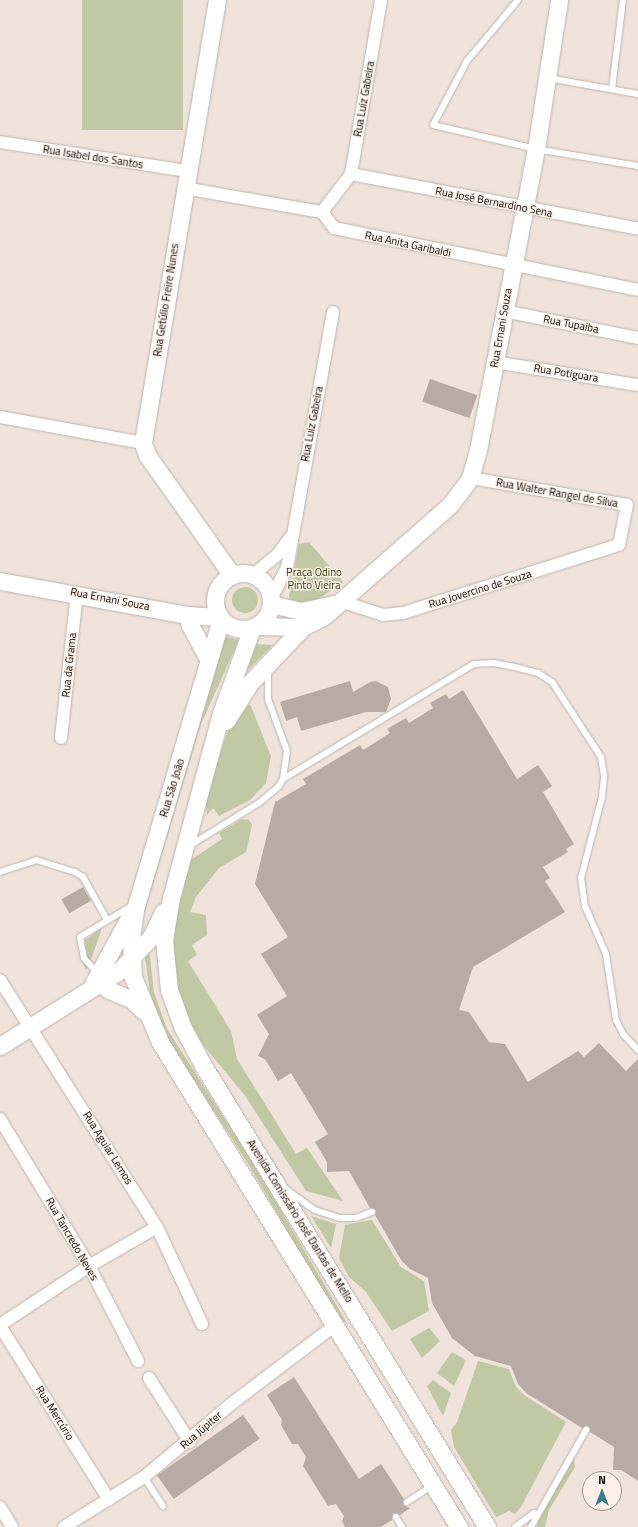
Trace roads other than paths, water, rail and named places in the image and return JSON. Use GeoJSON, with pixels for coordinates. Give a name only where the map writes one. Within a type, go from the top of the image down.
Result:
{"type":"FeatureCollection","features":[{"type":"Feature","properties":{"kind":"street","name":"Rua Getúlio Freire Nunes"},"geometry":{"type":"LineString","coordinates":[[143,442],[217,0]]}},
{"type":"Feature","properties":{"kind":"street","name":"Rua Luiz Gabeira"},"geometry":{"type":"LineString","coordinates":[[322,212],[351,174],[380,0]]}},
{"type":"Feature","properties":{"kind":"street","name":"Rua Ernani Souza"},"geometry":{"type":"LineString","coordinates":[[254,627],[303,627],[323,617],[450,505],[470,478],[504,311],[511,265],[536,149],[559,0]]}},
{"type":"Feature","properties":{"kind":"street","name":"Rua Isabel dos Santos"},"geometry":{"type":"LineString","coordinates":[[0,142],[186,179]]}},
{"type":"Feature","properties":{"kind":"street","name":"Rua José Bernardino Sena"},"geometry":{"type":"LineString","coordinates":[[351,174],[638,229]]}},
{"type":"Feature","properties":{"kind":"street"},"geometry":{"type":"LineString","coordinates":[[186,179],[322,212]]}},
{"type":"Feature","properties":{"kind":"street","name":"Rua Anita Garibaldi"},"geometry":{"type":"LineString","coordinates":[[322,212],[334,228],[638,290]]}},
{"type":"Feature","properties":{"kind":"street","name":"Rua Tupaiba"},"geometry":{"type":"LineString","coordinates":[[504,311],[638,338]]}},
{"type":"Feature","properties":{"kind":"street","name":"Rua Luiz Gabeira"},"geometry":{"type":"LineString","coordinates":[[271,602],[287,568],[291,536],[333,312]]}},
{"type":"Feature","properties":{"kind":"street","name":"Rua Potiguara"},"geometry":{"type":"LineString","coordinates":[[494,362],[638,385]]}},
{"type":"Feature","properties":{"kind":"street"},"geometry":{"type":"LineString","coordinates":[[0,417],[143,442],[147,455],[232,575]]}},
{"type":"Feature","properties":{"kind":"street","name":"Rua Walter Rangel de Silva"},"geometry":{"type":"LineString","coordinates":[[470,478],[626,505],[619,545]]}},
{"type":"Feature","properties":{"kind":"street","name":"Rua Luiz Gabeira"},"geometry":{"type":"LineString","coordinates":[[253,575],[278,554],[291,536]]}},
{"type":"Feature","properties":{"kind":"street","name":"Rua Jovercino de Souza"},"geometry":{"type":"LineString","coordinates":[[340,601],[383,615],[403,613],[619,545]]}},
{"type":"Feature","properties":{"kind":"street"},"geometry":{"type":"LineString","coordinates":[[0,1046],[32,1027],[97,982],[119,971],[151,937],[171,898],[186,848],[214,740],[254,627],[268,614],[271,602],[266,584],[253,575],[232,575],[223,581],[215,597],[220,618],[235,628],[254,627]]}},
{"type":"Feature","properties":{"kind":"street","name":"Rua Ernani Souza"},"geometry":{"type":"LineString","coordinates":[[0,581],[77,593],[188,616],[220,618]]}},
{"type":"Feature","properties":{"kind":"street","name":"Rua da Grama"},"geometry":{"type":"LineString","coordinates":[[61,738],[77,593]]}},
{"type":"Feature","properties":{"kind":"street","name":"Rua Ernani Souza"},"geometry":{"type":"LineString","coordinates":[[271,602],[301,611],[340,601]]}},
{"type":"Feature","properties":{"kind":"street"},"geometry":{"type":"LineString","coordinates":[[188,616],[189,623],[208,658]]}},
{"type":"Feature","properties":{"kind":"street","name":"Rua São João"},"geometry":{"type":"LineString","coordinates":[[130,959],[136,906],[220,618]]}},
{"type":"Feature","properties":{"kind":"street"},"geometry":{"type":"LineString","coordinates":[[214,740],[250,683],[303,627]]}},
{"type":"Feature","properties":{"kind":"street","name":"Avenida Comissário José Dantas de Mello"},"geometry":{"type":"LineString","coordinates":[[171,898],[164,940],[166,975],[174,1009],[204,1067],[487,1527]]}},
{"type":"Feature","properties":{"kind":"street"},"geometry":{"type":"LineString","coordinates":[[97,982],[122,927],[136,906]]}},
{"type":"Feature","properties":{"kind":"street"},"geometry":{"type":"LineString","coordinates":[[130,959],[133,977],[145,1012],[160,1042],[459,1527]]}},
{"type":"Feature","properties":{"kind":"street","name":"Rua Aguiar Lemos"},"geometry":{"type":"LineString","coordinates":[[0,980],[32,1027],[157,1227],[202,1324]]}},
{"type":"Feature","properties":{"kind":"street"},"geometry":{"type":"LineString","coordinates":[[97,982],[109,990],[132,1000],[145,1012]]}},
{"type":"Feature","properties":{"kind":"street","name":"Rua Tancredo Neves"},"geometry":{"type":"LineString","coordinates":[[0,1119],[89,1266],[138,1361]]}},
{"type":"Feature","properties":{"kind":"street"},"geometry":{"type":"LineString","coordinates":[[0,1326],[89,1266],[157,1227]]}},
{"type":"Feature","properties":{"kind":"street","name":"Rua Mercúrio"},"geometry":{"type":"LineString","coordinates":[[0,1326],[109,1500]]}},
{"type":"Feature","properties":{"kind":"street","name":"Rua Júpiter"},"geometry":{"type":"LineString","coordinates":[[64,1527],[144,1477],[190,1442],[235,1401],[334,1326]]}},
{"type":"Feature","properties":{"kind":"street"},"geometry":{"type":"LineString","coordinates":[[149,1378],[190,1442]]}},
{"type":"Feature","properties":{"kind":"street"},"geometry":{"type":"LineString","coordinates":[[431,1480],[450,1494],[470,1527]]}},
{"type":"Feature","properties":{"kind":"street"},"geometry":{"type":"LineString","coordinates":[[0,1508],[12,1527]]}},
{"type":"Feature","properties":{"kind":"lane"},"geometry":{"type":"LineString","coordinates":[[518,0],[467,61],[432,124],[536,149],[638,166]]}},
{"type":"Feature","properties":{"kind":"lane"},"geometry":{"type":"LineString","coordinates":[[612,89],[623,0]]}},
{"type":"Feature","properties":{"kind":"lane"},"geometry":{"type":"LineString","coordinates":[[547,78],[638,94]]}},
{"type":"Feature","properties":{"kind":"lane"},"geometry":{"type":"LineString","coordinates":[[283,779],[474,664],[494,663],[515,667],[538,673],[552,682],[600,757],[604,777],[602,797],[580,878],[585,906],[608,961],[616,1020],[623,1034],[638,1050]]}},
{"type":"Feature","properties":{"kind":"lane"},"geometry":{"type":"LineString","coordinates":[[186,848],[258,803],[279,786],[283,779],[287,751],[268,696],[268,664]]}},
{"type":"Feature","properties":{"kind":"lane"},"geometry":{"type":"LineString","coordinates":[[0,872],[36,860],[75,872],[83,877],[106,918]]}},
{"type":"Feature","properties":{"kind":"lane"},"geometry":{"type":"LineString","coordinates":[[97,982],[84,958],[79,939],[106,918],[136,906]]}},
{"type":"Feature","properties":{"kind":"lane"},"geometry":{"type":"LineString","coordinates":[[262,1161],[292,1195],[316,1210],[345,1219],[372,1212]]}},
{"type":"Feature","properties":{"kind":"lane"},"geometry":{"type":"LineString","coordinates":[[530,1527],[539,1508],[586,1430]]}},
{"type":"Feature","properties":{"kind":"lane"},"geometry":{"type":"LineString","coordinates":[[144,1477],[163,1506]]}},
{"type":"Feature","properties":{"kind":"lane"},"geometry":{"type":"LineString","coordinates":[[406,1502],[431,1480]]}},
{"type":"Feature","properties":{"kind":"lane"},"geometry":{"type":"LineString","coordinates":[[516,1527],[539,1508]]}},
{"type":"Feature","properties":{"kind":"lane"},"geometry":{"type":"LineString","coordinates":[[396,1517],[402,1527]]}},
{"type":"Feature","properties":{"kind":"park label","name":"Praça Odino Pinto Vieira"},"geometry":{"type":"Point","coordinates":[314,579]}}]}
